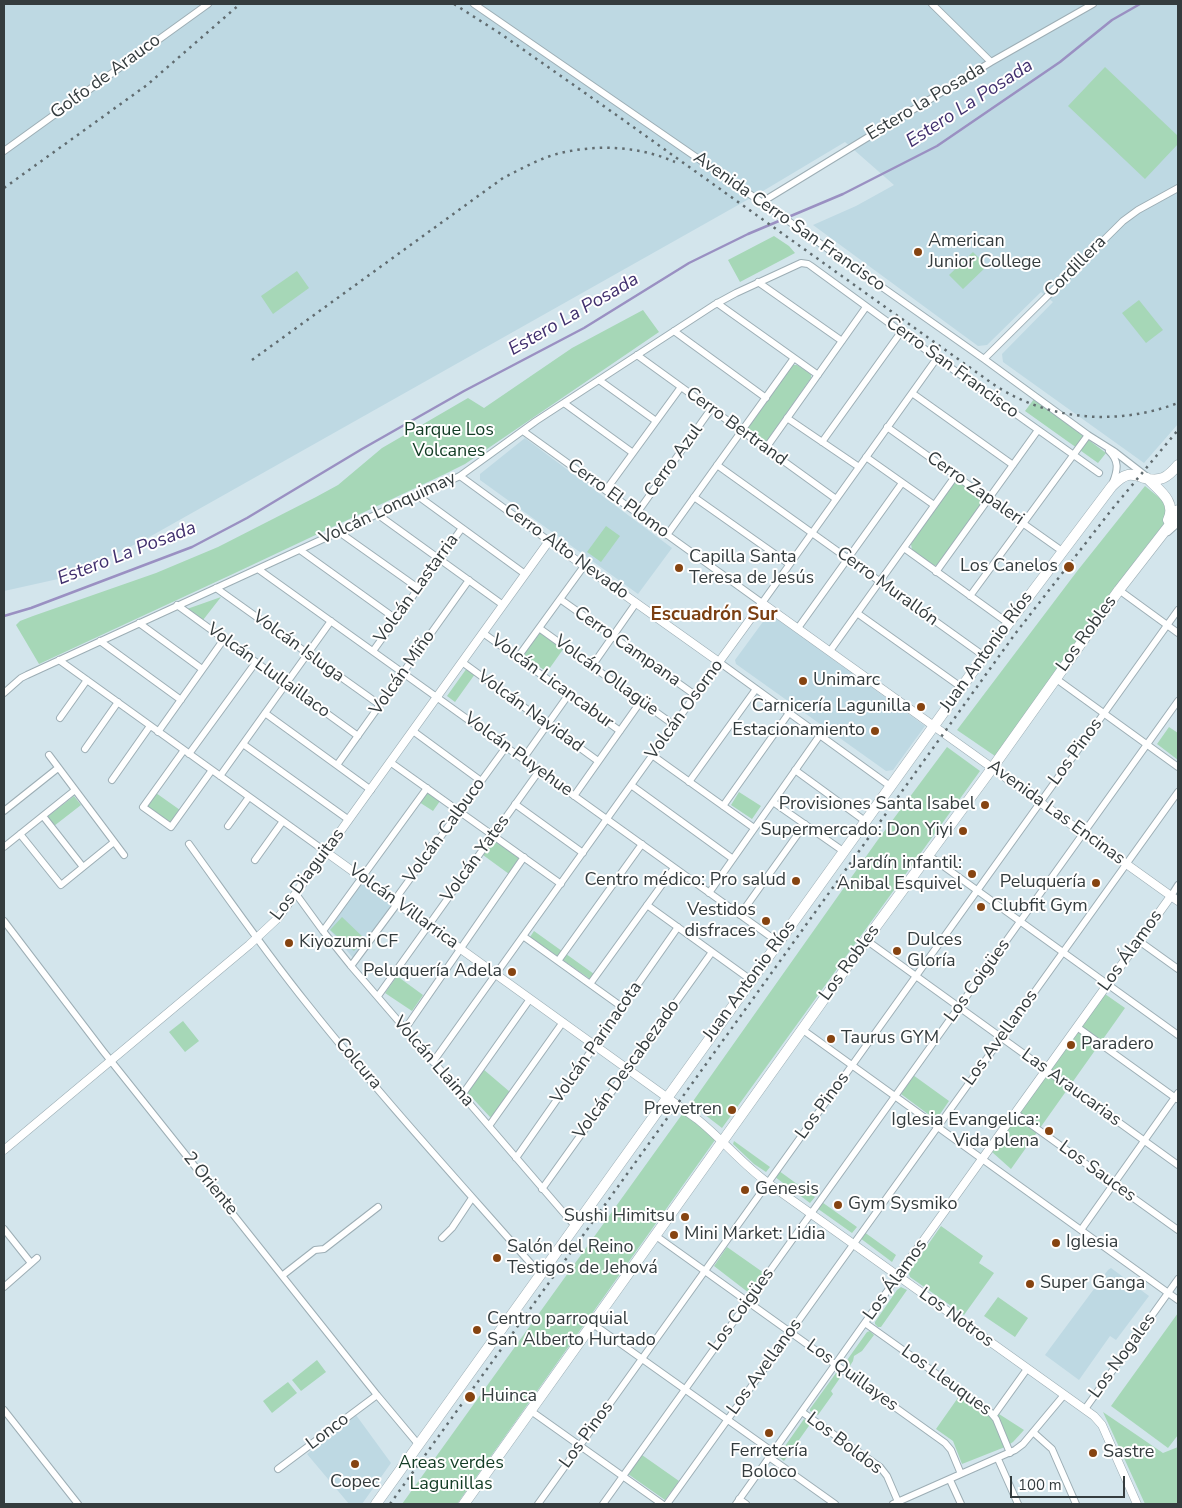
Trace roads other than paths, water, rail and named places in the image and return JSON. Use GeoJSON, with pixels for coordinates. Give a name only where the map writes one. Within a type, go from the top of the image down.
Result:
{"type":"FeatureCollection","features":[{"type":"Feature","properties":{"kind":"main road","name":"Juan Antonio Ríos"},"geometry":{"type":"LineString","coordinates":[[376,1504],[961,687],[1112,486],[1125,476],[1131,474],[1160,479],[1167,476],[1178,465]]}},
{"type":"Feature","properties":{"kind":"main road"},"geometry":{"type":"LineString","coordinates":[[1143,477],[1165,496],[1178,501]]}},
{"type":"Feature","properties":{"kind":"main road"},"geometry":{"type":"LineString","coordinates":[[1157,541],[1171,513],[1165,496]]}},
{"type":"Feature","properties":{"kind":"main road"},"geometry":{"type":"LineString","coordinates":[[1157,541],[1178,510]]}},
{"type":"Feature","properties":{"kind":"main road","name":"Los Robles"},"geometry":{"type":"LineString","coordinates":[[469,1502],[531,1411],[866,940],[993,767],[1119,590],[1157,541]]}},
{"type":"Feature","properties":{"kind":"street","name":"Golfo de Arauco"},"geometry":{"type":"LineString","coordinates":[[4,151],[208,4]]}},
{"type":"Feature","properties":{"kind":"street","name":"Avenida Cerro San Francisco"},"geometry":{"type":"LineString","coordinates":[[474,4],[762,202],[1102,445]]}},
{"type":"Feature","properties":{"kind":"street"},"geometry":{"type":"LineString","coordinates":[[932,4],[991,62]]}},
{"type":"Feature","properties":{"kind":"street","name":"Estero la Posada"},"geometry":{"type":"LineString","coordinates":[[762,202],[991,62],[1093,4]]}},
{"type":"Feature","properties":{"kind":"street","name":"Cordillera"},"geometry":{"type":"LineString","coordinates":[[984,359],[1123,221],[1138,210],[1178,188]]}},
{"type":"Feature","properties":{"kind":"street","name":"Volcán Lonquimay"},"geometry":{"type":"LineString","coordinates":[[4,693],[21,678],[460,476],[523,430],[717,303],[758,282],[805,263]]}},
{"type":"Feature","properties":{"kind":"street","name":"Cerro San Francisco"},"geometry":{"type":"LineString","coordinates":[[805,263],[1099,473]]}},
{"type":"Feature","properties":{"kind":"street"},"geometry":{"type":"LineString","coordinates":[[758,282],[842,341]]}},
{"type":"Feature","properties":{"kind":"street"},"geometry":{"type":"LineString","coordinates":[[717,303],[818,375]]}},
{"type":"Feature","properties":{"kind":"street"},"geometry":{"type":"LineString","coordinates":[[766,448],[866,307]]}},
{"type":"Feature","properties":{"kind":"street"},"geometry":{"type":"LineString","coordinates":[[674,331],[766,398]]}},
{"type":"Feature","properties":{"kind":"street"},"geometry":{"type":"LineString","coordinates":[[822,442],[901,332]]}},
{"type":"Feature","properties":{"kind":"street","name":"Cerro Bertrand"},"geometry":{"type":"LineString","coordinates":[[637,355],[836,499]]}},
{"type":"Feature","properties":{"kind":"street"},"geometry":{"type":"LineString","coordinates":[[667,534],[794,358]]}},
{"type":"Feature","properties":{"kind":"street","name":"Volcán Osorno"},"geometry":{"type":"LineString","coordinates":[[433,1062],[937,358]]}},
{"type":"Feature","properties":{"kind":"street"},"geometry":{"type":"LineString","coordinates":[[599,380],[656,421]]}},
{"type":"Feature","properties":{"kind":"street"},"geometry":{"type":"LineString","coordinates":[[606,490],[681,387]]}},
{"type":"Feature","properties":{"kind":"street"},"geometry":{"type":"LineString","coordinates":[[912,393],[1013,465]]}},
{"type":"Feature","properties":{"kind":"street"},"geometry":{"type":"LineString","coordinates":[[564,403],[633,453]]}},
{"type":"Feature","properties":{"kind":"street","name":"Cerro Azul"},"geometry":{"type":"LineString","coordinates":[[637,513],[711,409]]}},
{"type":"Feature","properties":{"kind":"street"},"geometry":{"type":"LineString","coordinates":[[787,418],[858,467]]}},
{"type":"Feature","properties":{"kind":"street","name":"Cerro Zapaleri"},"geometry":{"type":"LineString","coordinates":[[888,427],[1062,552]]}},
{"type":"Feature","properties":{"kind":"street","name":"Cerro El Plomo"},"geometry":{"type":"LineString","coordinates":[[523,430],[934,725]]}},
{"type":"Feature","properties":{"kind":"street"},"geometry":{"type":"LineString","coordinates":[[936,572],[1038,430]]}},
{"type":"Feature","properties":{"kind":"street"},"geometry":{"type":"LineString","coordinates":[[970,596],[1088,435]]}},
{"type":"Feature","properties":{"kind":"street"},"geometry":{"type":"LineString","coordinates":[[1102,445],[1115,452],[1143,477]]}},
{"type":"Feature","properties":{"kind":"street"},"geometry":{"type":"LineString","coordinates":[[1102,445],[1115,458],[1117,463],[1117,472],[1112,486]]}},
{"type":"Feature","properties":{"kind":"street"},"geometry":{"type":"LineString","coordinates":[[866,457],[934,505]]}},
{"type":"Feature","properties":{"kind":"street","name":"Cerro Murallón"},"geometry":{"type":"LineString","coordinates":[[718,465],[984,656]]}},
{"type":"Feature","properties":{"kind":"street"},"geometry":{"type":"LineString","coordinates":[[830,651],[956,475]]}},
{"type":"Feature","properties":{"kind":"street","name":"Cerro Alto Nevado"},"geometry":{"type":"LineString","coordinates":[[460,476],[890,786]]}},
{"type":"Feature","properties":{"kind":"street"},"geometry":{"type":"LineString","coordinates":[[798,628],[902,483]]}},
{"type":"Feature","properties":{"kind":"street"},"geometry":{"type":"LineString","coordinates":[[418,496],[525,574]]}},
{"type":"Feature","properties":{"kind":"street"},"geometry":{"type":"LineString","coordinates":[[694,497],[789,564]]}},
{"type":"Feature","properties":{"kind":"street"},"geometry":{"type":"LineString","coordinates":[[377,514],[503,605]]}},
{"type":"Feature","properties":{"kind":"street","name":"Los Robles"},"geometry":{"type":"LineString","coordinates":[[1157,541],[1178,523]]}},
{"type":"Feature","properties":{"kind":"street","name":"Volcán Lastarria"},"geometry":{"type":"LineString","coordinates":[[373,651],[462,528]]}},
{"type":"Feature","properties":{"kind":"street"},"geometry":{"type":"LineString","coordinates":[[339,532],[418,588]]}},
{"type":"Feature","properties":{"kind":"street","name":"Los Diaguitas"},"geometry":{"type":"LineString","coordinates":[[4,1150],[257,938],[278,918],[549,541]]}},
{"type":"Feature","properties":{"kind":"street"},"geometry":{"type":"LineString","coordinates":[[904,548],[1008,623]]}},
{"type":"Feature","properties":{"kind":"street"},"geometry":{"type":"LineString","coordinates":[[300,550],[396,619]]}},
{"type":"Feature","properties":{"kind":"street"},"geometry":{"type":"LineString","coordinates":[[518,657],[584,566]]}},
{"type":"Feature","properties":{"kind":"street","name":"Volcán Puyehue"},"geometry":{"type":"LineString","coordinates":[[258,569],[778,942]]}},
{"type":"Feature","properties":{"kind":"street","name":"Volcán Miño"},"geometry":{"type":"LineString","coordinates":[[337,765],[469,580]]}},
{"type":"Feature","properties":{"kind":"street","name":"Volcán Isluga"},"geometry":{"type":"LineString","coordinates":[[216,588],[380,705]]}},
{"type":"Feature","properties":{"kind":"street"},"geometry":{"type":"LineString","coordinates":[[1119,590],[1178,633]]}},
{"type":"Feature","properties":{"kind":"street","name":"Cerro Campana"},"geometry":{"type":"LineString","coordinates":[[560,599],[695,695]]}},
{"type":"Feature","properties":{"kind":"street"},"geometry":{"type":"LineString","coordinates":[[592,666],[636,603]]}},
{"type":"Feature","properties":{"kind":"street","name":"Volcán Llullaillaco"},"geometry":{"type":"LineString","coordinates":[[178,605],[358,736]]}},
{"type":"Feature","properties":{"kind":"street","name":"Los Pinos"},"geometry":{"type":"LineString","coordinates":[[538,1504],[1178,610]]}},
{"type":"Feature","properties":{"kind":"street"},"geometry":{"type":"LineString","coordinates":[[857,613],[961,687]]}},
{"type":"Feature","properties":{"kind":"street"},"geometry":{"type":"LineString","coordinates":[[220,776],[331,621]]}},
{"type":"Feature","properties":{"kind":"street"},"geometry":{"type":"LineString","coordinates":[[139,623],[202,669]]}},
{"type":"Feature","properties":{"kind":"street","name":"Volcán Ollagüe"},"geometry":{"type":"LineString","coordinates":[[539,628],[674,725]]}},
{"type":"Feature","properties":{"kind":"street","name":"Volcán Licancabur"},"geometry":{"type":"LineString","coordinates":[[483,633],[620,731]]}},
{"type":"Feature","properties":{"kind":"street"},"geometry":{"type":"LineString","coordinates":[[158,732],[224,639]]}},
{"type":"Feature","properties":{"kind":"street"},"geometry":{"type":"LineString","coordinates":[[100,641],[181,700]]}},
{"type":"Feature","properties":{"kind":"street","name":"Volcán Villarrica"},"geometry":{"type":"LineString","coordinates":[[59,660],[697,1119]]}},
{"type":"Feature","properties":{"kind":"street"},"geometry":{"type":"LineString","coordinates":[[212,770],[170,827],[143,807],[256,662]]}},
{"type":"Feature","properties":{"kind":"street","name":"Volcán Navidad"},"geometry":{"type":"LineString","coordinates":[[462,662],[598,761]]}},
{"type":"Feature","properties":{"kind":"street"},"geometry":{"type":"LineString","coordinates":[[1055,678],[1178,767]]}},
{"type":"Feature","properties":{"kind":"street"},"geometry":{"type":"LineString","coordinates":[[60,718],[87,680]]}},
{"type":"Feature","properties":{"kind":"street"},"geometry":{"type":"LineString","coordinates":[[689,782],[756,689]]}},
{"type":"Feature","properties":{"kind":"street"},"geometry":{"type":"LineString","coordinates":[[523,759],[569,694]]}},
{"type":"Feature","properties":{"kind":"street"},"geometry":{"type":"LineString","coordinates":[[574,796],[641,701]]}},
{"type":"Feature","properties":{"kind":"street","name":"Los Coigües"},"geometry":{"type":"LineString","coordinates":[[603,1504],[1178,701]]}},
{"type":"Feature","properties":{"kind":"street"},"geometry":{"type":"LineString","coordinates":[[85,749],[118,702]]}},
{"type":"Feature","properties":{"kind":"street"},"geometry":{"type":"LineString","coordinates":[[265,713],[371,790]]}},
{"type":"Feature","properties":{"kind":"street"},"geometry":{"type":"LineString","coordinates":[[723,806],[789,713]]}},
{"type":"Feature","properties":{"kind":"street","name":"Avenida Las Encinas"},"geometry":{"type":"LineString","coordinates":[[934,725],[1178,901]]}},
{"type":"Feature","properties":{"kind":"street"},"geometry":{"type":"LineString","coordinates":[[112,780],[150,726]]}},
{"type":"Feature","properties":{"kind":"street"},"geometry":{"type":"LineString","coordinates":[[413,731],[481,781]]}},
{"type":"Feature","properties":{"kind":"street"},"geometry":{"type":"LineString","coordinates":[[709,892],[820,735]]}},
{"type":"Feature","properties":{"kind":"street"},"geometry":{"type":"LineString","coordinates":[[243,744],[349,820]]}},
{"type":"Feature","properties":{"kind":"street","name":"Volcán Calbuco"},"geometry":{"type":"LineString","coordinates":[[352,966],[394,908],[399,894],[506,747]]}},
{"type":"Feature","properties":{"kind":"street"},"geometry":{"type":"LineString","coordinates":[[49,755],[124,855]]}},
{"type":"Feature","properties":{"kind":"street"},"geometry":{"type":"LineString","coordinates":[[652,756],[754,828]]}},
{"type":"Feature","properties":{"kind":"street"},"geometry":{"type":"LineString","coordinates":[[390,762],[561,884]]}},
{"type":"Feature","properties":{"kind":"street"},"geometry":{"type":"LineString","coordinates":[[4,811],[58,768]]}},
{"type":"Feature","properties":{"kind":"street"},"geometry":{"type":"LineString","coordinates":[[795,770],[865,821]]}},
{"type":"Feature","properties":{"kind":"street","name":"Volcán Yates"},"geometry":{"type":"LineString","coordinates":[[378,996],[539,771]]}},
{"type":"Feature","properties":{"kind":"street"},"geometry":{"type":"LineString","coordinates":[[631,785],[733,858]]}},
{"type":"Feature","properties":{"kind":"street"},"geometry":{"type":"LineString","coordinates":[[323,932],[427,788]]}},
{"type":"Feature","properties":{"kind":"street"},"geometry":{"type":"LineString","coordinates":[[4,847],[75,790]]}},
{"type":"Feature","properties":{"kind":"street","name":"Los Avellanos"},"geometry":{"type":"LineString","coordinates":[[668,1504],[1178,792]]}},
{"type":"Feature","properties":{"kind":"street"},"geometry":{"type":"LineString","coordinates":[[228,826],[249,797]]}},
{"type":"Feature","properties":{"kind":"street"},"geometry":{"type":"LineString","coordinates":[[773,802],[843,852]]}},
{"type":"Feature","properties":{"kind":"street"},"geometry":{"type":"LineString","coordinates":[[515,804],[582,853]]}},
{"type":"Feature","properties":{"kind":"street"},"geometry":{"type":"LineString","coordinates":[[43,816],[83,867]]}},
{"type":"Feature","properties":{"kind":"street"},"geometry":{"type":"LineString","coordinates":[[255,860],[283,821]]}},
{"type":"Feature","properties":{"kind":"street"},"geometry":{"type":"LineString","coordinates":[[740,915],[805,824]]}},
{"type":"Feature","properties":{"kind":"street"},"geometry":{"type":"LineString","coordinates":[[20,834],[61,885],[114,842]]}},
{"type":"Feature","properties":{"kind":"street","name":"Colcura"},"geometry":{"type":"LineString","coordinates":[[188,844],[308,1005],[472,1198],[540,1274]]}},
{"type":"Feature","properties":{"kind":"street"},"geometry":{"type":"LineString","coordinates":[[558,960],[642,844]]}},
{"type":"Feature","properties":{"kind":"street"},"geometry":{"type":"LineString","coordinates":[[928,855],[1178,1035]]}},
{"type":"Feature","properties":{"kind":"street"},"geometry":{"type":"LineString","coordinates":[[405,1029],[524,857]]}},
{"type":"Feature","properties":{"kind":"street"},"geometry":{"type":"LineString","coordinates":[[590,984],[674,868]]}},
{"type":"Feature","properties":{"kind":"street","name":"Los Álamos"},"geometry":{"type":"LineString","coordinates":[[737,1502],[1178,885]]}},
{"type":"Feature","properties":{"kind":"street","name":"Volcán Llaima"},"geometry":{"type":"LineString","coordinates":[[296,894],[323,932],[575,1226]]}},
{"type":"Feature","properties":{"kind":"street"},"geometry":{"type":"LineString","coordinates":[[647,905],[751,980]]}},
{"type":"Feature","properties":{"kind":"street","name":"2 Oriente"},"geometry":{"type":"LineString","coordinates":[[4,923],[111,1061],[418,1444]]}},
{"type":"Feature","properties":{"kind":"street","name":"Volcán Parinacota"},"geometry":{"type":"LineString","coordinates":[[516,1158],[678,928]]}},
{"type":"Feature","properties":{"kind":"street"},"geometry":{"type":"LineString","coordinates":[[523,936],[622,1007]]}},
{"type":"Feature","properties":{"kind":"street","name":"Las Araucarias"},"geometry":{"type":"LineString","coordinates":[[866,940],[1178,1165]]}},
{"type":"Feature","properties":{"kind":"street"},"geometry":{"type":"LineString","coordinates":[[1138,941],[1178,969]]}},
{"type":"Feature","properties":{"kind":"street","name":"Volcán Descabezado"},"geometry":{"type":"LineString","coordinates":[[542,1189],[712,952]]}},
{"type":"Feature","properties":{"kind":"street"},"geometry":{"type":"LineString","coordinates":[[462,1095],[530,999]]}},
{"type":"Feature","properties":{"kind":"street"},"geometry":{"type":"LineString","coordinates":[[489,1126],[563,1022]]}},
{"type":"Feature","properties":{"kind":"street"},"geometry":{"type":"LineString","coordinates":[[1077,1027],[1177,1097],[1144,1140],[1081,1230]]}},
{"type":"Feature","properties":{"kind":"street"},"geometry":{"type":"LineString","coordinates":[[803,1030],[1178,1300]]}},
{"type":"Feature","properties":{"kind":"street","name":"Los Sauces"},"geometry":{"type":"LineString","coordinates":[[1015,1113],[1178,1230]]}},
{"type":"Feature","properties":{"kind":"street","name":"Los Notros"},"geometry":{"type":"LineString","coordinates":[[697,1119],[744,1164],[768,1183],[1085,1409],[1100,1423],[1137,1504]]}},
{"type":"Feature","properties":{"kind":"street"},"geometry":{"type":"LineString","coordinates":[[442,1238],[452,1228],[472,1198]]}},
{"type":"Feature","properties":{"kind":"street"},"geometry":{"type":"LineString","coordinates":[[283,1275],[315,1250],[324,1249],[378,1207]]}},
{"type":"Feature","properties":{"kind":"street"},"geometry":{"type":"LineString","coordinates":[[4,1229],[34,1261],[4,1287]]}},
{"type":"Feature","properties":{"kind":"street","name":"Los Quillayes"},"geometry":{"type":"LineString","coordinates":[[656,1236],[947,1445],[962,1474]]}},
{"type":"Feature","properties":{"kind":"street","name":"Los Nogales"},"geometry":{"type":"LineString","coordinates":[[1085,1409],[1178,1279]]}},
{"type":"Feature","properties":{"kind":"street","name":"Los Lleuques"},"geometry":{"type":"LineString","coordinates":[[865,1323],[994,1416],[1010,1453]]}},
{"type":"Feature","properties":{"kind":"street"},"geometry":{"type":"LineString","coordinates":[[593,1324],[728,1420],[835,1504]]}},
{"type":"Feature","properties":{"kind":"street"},"geometry":{"type":"LineString","coordinates":[[994,1416],[1028,1369]]}},
{"type":"Feature","properties":{"kind":"street","name":"Los Nogales"},"geometry":{"type":"LineString","coordinates":[[897,1504],[1010,1453],[1023,1444],[1064,1394]]}},
{"type":"Feature","properties":{"kind":"street","name":"Lonco"},"geometry":{"type":"LineString","coordinates":[[278,1469],[377,1395]]}},
{"type":"Feature","properties":{"kind":"street"},"geometry":{"type":"LineString","coordinates":[[4,1410],[78,1504]]}},
{"type":"Feature","properties":{"kind":"street"},"geometry":{"type":"LineString","coordinates":[[531,1411],[662,1504]]}},
{"type":"Feature","properties":{"kind":"street","name":"Los Boldos"},"geometry":{"type":"LineString","coordinates":[[802,1412],[880,1467],[887,1476],[897,1504]]}},
{"type":"Feature","properties":{"kind":"street"},"geometry":{"type":"LineString","coordinates":[[1033,1432],[1052,1449],[1076,1504]]}},
{"type":"Feature","properties":{"kind":"street"},"geometry":{"type":"LineString","coordinates":[[998,1459],[1018,1504]]}},
{"type":"Feature","properties":{"kind":"street"},"geometry":{"type":"LineString","coordinates":[[950,1480],[961,1504]]}},
{"type":"Feature","properties":{"kind":"street"},"geometry":{"type":"LineString","coordinates":[[737,1502],[746,1504]]}},
{"type":"Feature","properties":{"kind":"waterway","name":"Estero La Posada"},"geometry":{"type":"LineString","coordinates":[[4,616],[31,608],[192,547],[247,518],[464,391],[584,328],[689,263],[748,234],[843,194],[937,146],[1060,62],[1112,20],[1140,4]]}},
{"type":"Feature","properties":{"kind":"railway"},"geometry":{"type":"LineString","coordinates":[[4,188],[147,85],[240,4]]}},
{"type":"Feature","properties":{"kind":"railway"},"geometry":{"type":"LineString","coordinates":[[454,4],[501,34],[993,384],[1014,396],[1037,406],[1083,416],[1131,415],[1178,403]]}},
{"type":"Feature","properties":{"kind":"railway"},"geometry":{"type":"LineString","coordinates":[[252,360],[503,178],[533,163],[568,151],[599,148],[630,149],[660,156],[675,162]]}},
{"type":"Feature","properties":{"kind":"railway"},"geometry":{"type":"LineString","coordinates":[[390,1504],[1015,634],[1113,508],[1178,430]]}},
{"type":"Feature","properties":{"kind":"place","name":"American Junior College"},"geometry":{"type":"Point","coordinates":[918,252]}},
{"type":"Feature","properties":{"kind":"place","name":"Los Canelos"},"geometry":{"type":"Point","coordinates":[1069,567]}},
{"type":"Feature","properties":{"kind":"place","name":"Capilla Santa Teresa de Jesús"},"geometry":{"type":"Point","coordinates":[679,568]}},
{"type":"Feature","properties":{"kind":"place","name":"Unimarc"},"geometry":{"type":"Point","coordinates":[803,681]}},
{"type":"Feature","properties":{"kind":"place","name":"Carnicería Lagunilla"},"geometry":{"type":"Point","coordinates":[921,707]}},
{"type":"Feature","properties":{"kind":"place","name":"Estacionamiento"},"geometry":{"type":"Point","coordinates":[875,731]}},
{"type":"Feature","properties":{"kind":"place","name":"Provisiones Santa Isabel"},"geometry":{"type":"Point","coordinates":[985,805]}},
{"type":"Feature","properties":{"kind":"place","name":"Supermercado: Don Yiyi"},"geometry":{"type":"Point","coordinates":[963,831]}},
{"type":"Feature","properties":{"kind":"place","name":"Jardín infantil: Anibal Esquivel"},"geometry":{"type":"Point","coordinates":[972,874]}},
{"type":"Feature","properties":{"kind":"place","name":"Centro médico: Pro salud"},"geometry":{"type":"Point","coordinates":[796,881]}},
{"type":"Feature","properties":{"kind":"place","name":"Peluquería"},"geometry":{"type":"Point","coordinates":[1096,883]}},
{"type":"Feature","properties":{"kind":"place","name":"Clubfit Gym"},"geometry":{"type":"Point","coordinates":[981,907]}},
{"type":"Feature","properties":{"kind":"place","name":"Vestidos disfraces"},"geometry":{"type":"Point","coordinates":[766,921]}},
{"type":"Feature","properties":{"kind":"place","name":"Kiyozumi CF"},"geometry":{"type":"Point","coordinates":[289,943]}},
{"type":"Feature","properties":{"kind":"place","name":"Dulces Gloría"},"geometry":{"type":"Point","coordinates":[897,951]}},
{"type":"Feature","properties":{"kind":"place","name":"Peluquería Adela"},"geometry":{"type":"Point","coordinates":[512,972]}},
{"type":"Feature","properties":{"kind":"place","name":"Taurus GYM"},"geometry":{"type":"Point","coordinates":[831,1039]}},
{"type":"Feature","properties":{"kind":"place","name":"Paradero"},"geometry":{"type":"Point","coordinates":[1071,1045]}},
{"type":"Feature","properties":{"kind":"place","name":"Prevetren"},"geometry":{"type":"Point","coordinates":[732,1110]}},
{"type":"Feature","properties":{"kind":"place","name":"Iglesia Evangelica: Vida plena"},"geometry":{"type":"Point","coordinates":[1049,1131]}},
{"type":"Feature","properties":{"kind":"place","name":"Genesis"},"geometry":{"type":"Point","coordinates":[745,1190]}},
{"type":"Feature","properties":{"kind":"place","name":"Gym Sysmiko"},"geometry":{"type":"Point","coordinates":[838,1205]}},
{"type":"Feature","properties":{"kind":"place","name":"Sushi Himitsu"},"geometry":{"type":"Point","coordinates":[685,1217]}},
{"type":"Feature","properties":{"kind":"place","name":"Mini Market: Lidia"},"geometry":{"type":"Point","coordinates":[674,1235]}},
{"type":"Feature","properties":{"kind":"place","name":"Iglesia"},"geometry":{"type":"Point","coordinates":[1056,1243]}},
{"type":"Feature","properties":{"kind":"place","name":"Salón del Reino Testigos de Jehová"},"geometry":{"type":"Point","coordinates":[497,1258]}},
{"type":"Feature","properties":{"kind":"place","name":"Super Ganga"},"geometry":{"type":"Point","coordinates":[1030,1284]}},
{"type":"Feature","properties":{"kind":"place","name":"Centro parroquial San Alberto Hurtado"},"geometry":{"type":"Point","coordinates":[477,1330]}},
{"type":"Feature","properties":{"kind":"place","name":"Huinca"},"geometry":{"type":"Point","coordinates":[470,1397]}},
{"type":"Feature","properties":{"kind":"place","name":"Ferretería Boloco"},"geometry":{"type":"Point","coordinates":[769,1433]}},
{"type":"Feature","properties":{"kind":"place","name":"Sastre"},"geometry":{"type":"Point","coordinates":[1093,1453]}},
{"type":"Feature","properties":{"kind":"place","name":"Copec"},"geometry":{"type":"Point","coordinates":[355,1464]}},
{"type":"Feature","properties":{"kind":"district","name":"Escuadrón Sur"},"geometry":{"type":"Point","coordinates":[714,615]}},
{"type":"Feature","properties":{"kind":"park label","name":"Parque Los Volcanes"},"geometry":{"type":"Point","coordinates":[449,441]}},
{"type":"Feature","properties":{"kind":"park label","name":"Areas verdes Lagunillas"},"geometry":{"type":"Point","coordinates":[451,1474]}}]}
